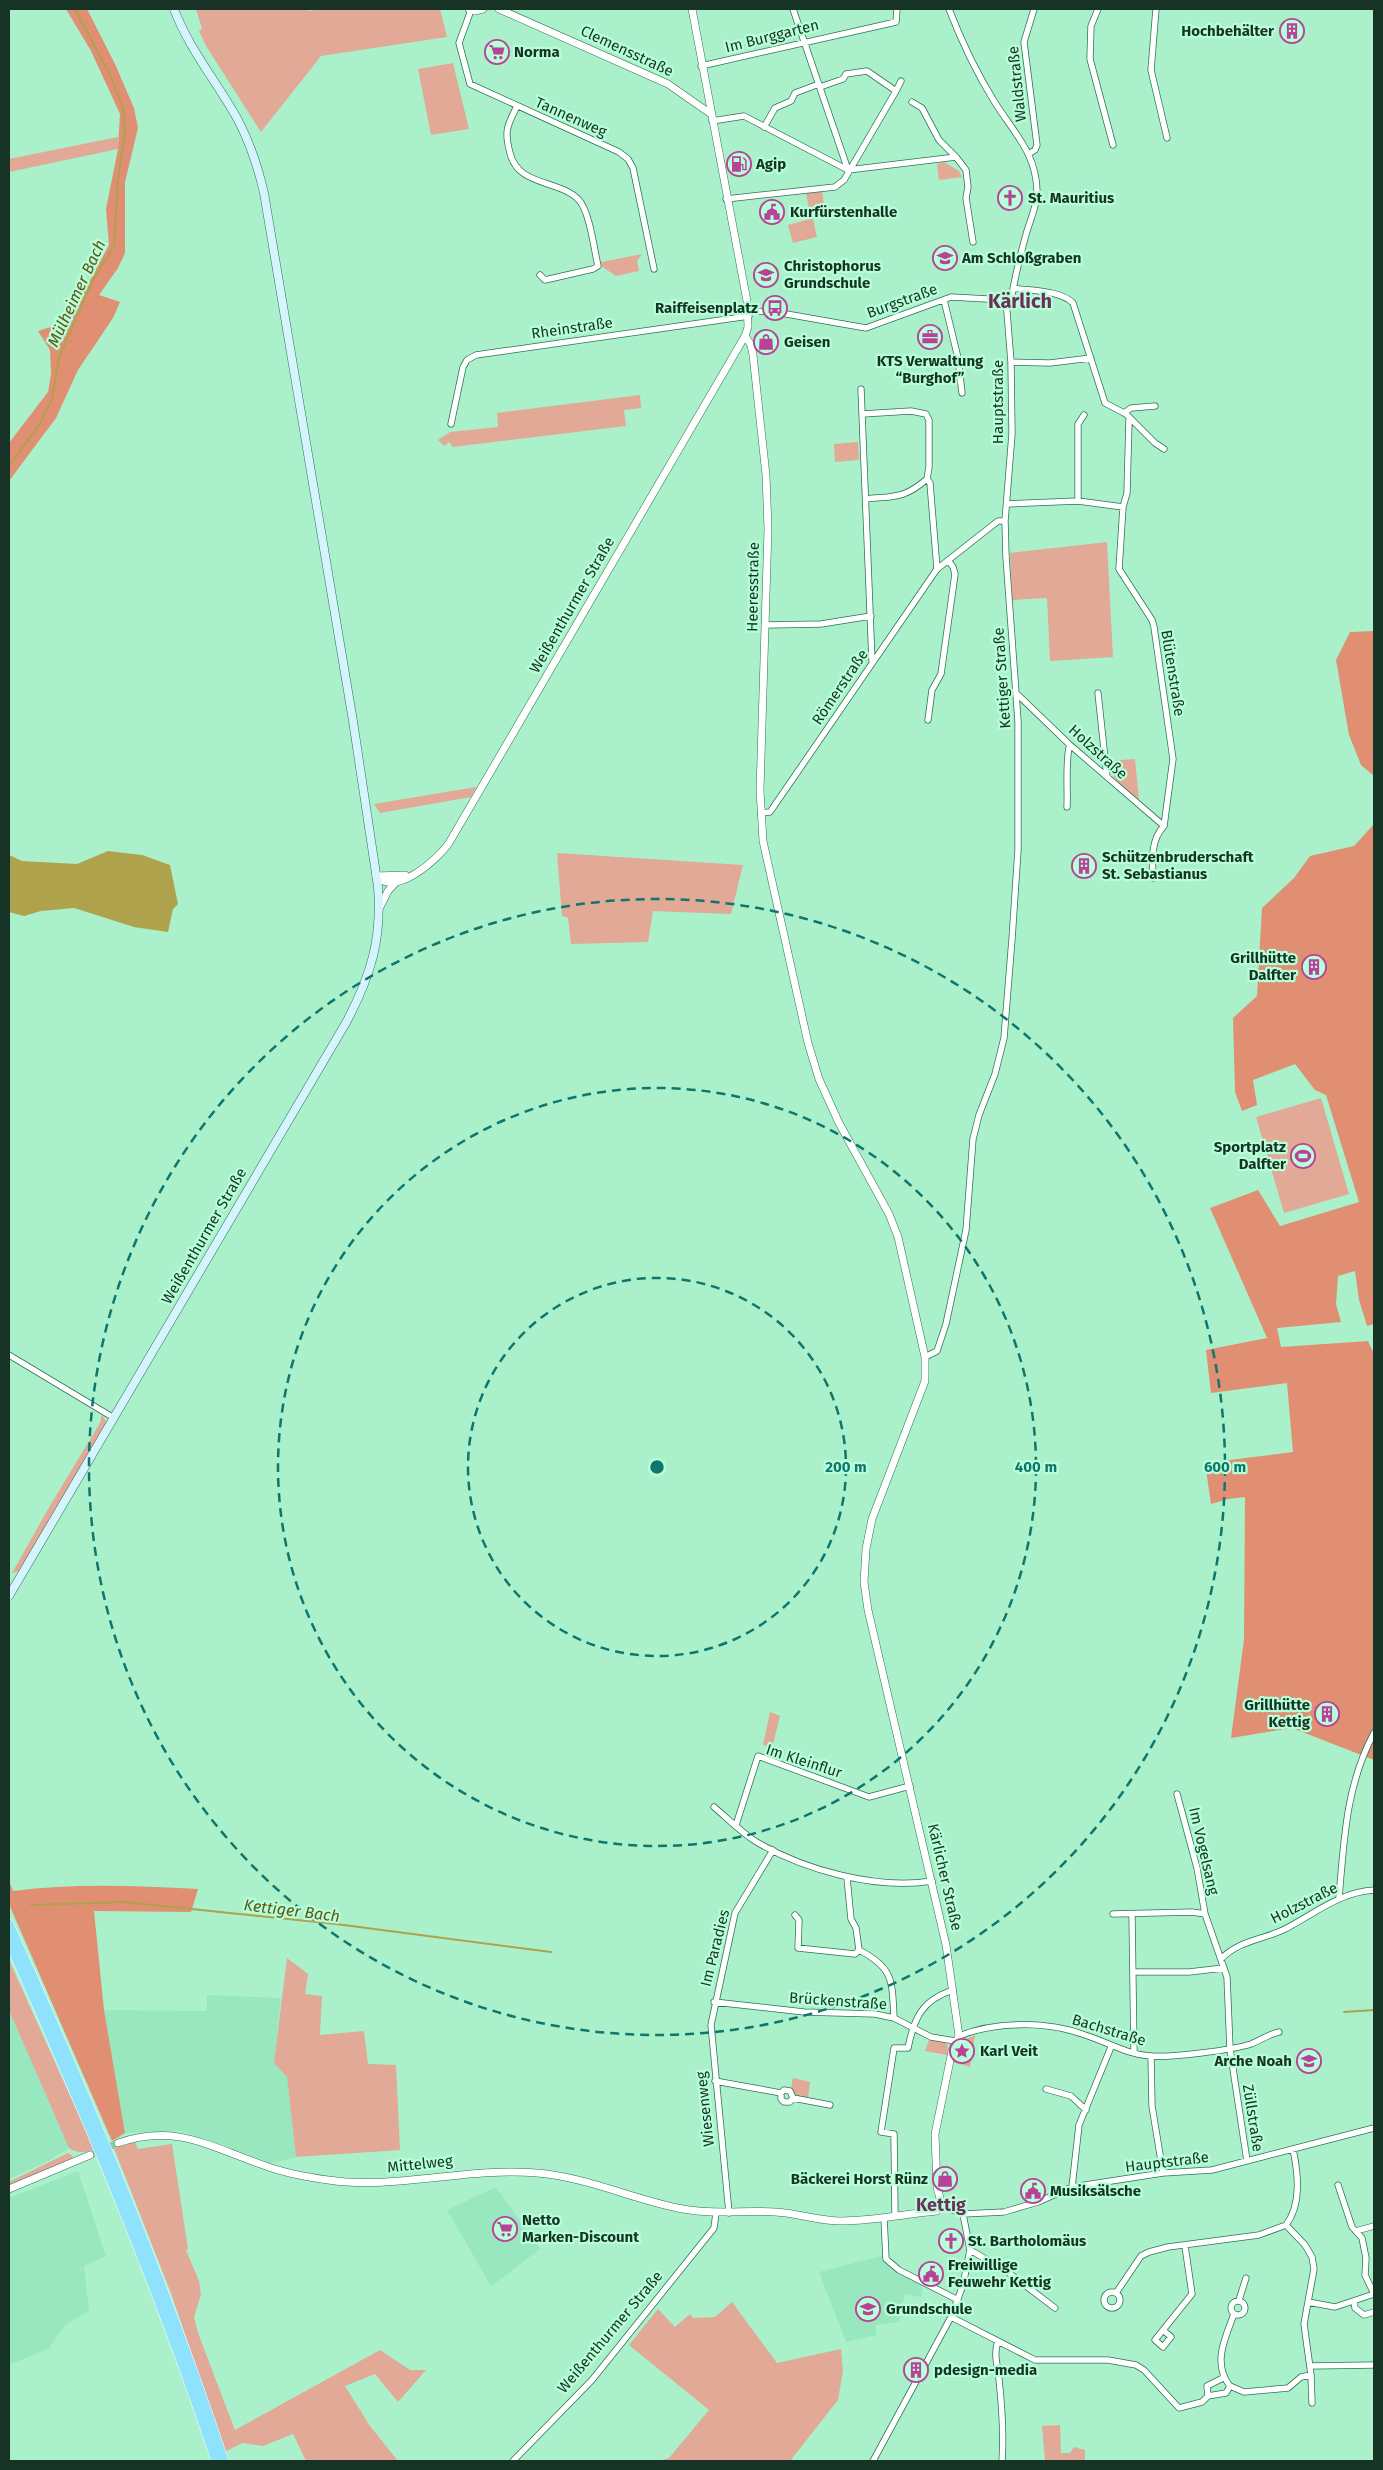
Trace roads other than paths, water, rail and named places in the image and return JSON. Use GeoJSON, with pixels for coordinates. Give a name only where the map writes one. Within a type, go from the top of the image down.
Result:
{"type":"FeatureCollection","features":[{"type":"Feature","properties":{"kind":"highway"},"geometry":{"type":"LineString","coordinates":[[9,1924],[101,2132],[224,2461]]}},
{"type":"Feature","properties":{"kind":"highway"},"geometry":{"type":"LineString","coordinates":[[9,1942],[163,2296],[216,2461]]}},
{"type":"Feature","properties":{"kind":"main road"},"geometry":{"type":"LineString","coordinates":[[174,9],[195,53],[238,120],[256,163],[266,207],[376,876]]}},
{"type":"Feature","properties":{"kind":"main road"},"geometry":{"type":"LineString","coordinates":[[178,9],[182,25]]}},
{"type":"Feature","properties":{"kind":"main road","name":"Weißenthurmer Straße"},"geometry":{"type":"LineString","coordinates":[[9,1596],[358,999],[374,956],[380,907],[376,876]]}},
{"type":"Feature","properties":{"kind":"street"},"geometry":{"type":"LineString","coordinates":[[470,10],[483,9]]}},
{"type":"Feature","properties":{"kind":"street","name":"Clemensstraße"},"geometry":{"type":"LineString","coordinates":[[499,9],[668,84],[711,117]]}},
{"type":"Feature","properties":{"kind":"street"},"geometry":{"type":"LineString","coordinates":[[692,9],[748,314],[745,336]]}},
{"type":"Feature","properties":{"kind":"street"},"geometry":{"type":"LineString","coordinates":[[793,9],[848,170]]}},
{"type":"Feature","properties":{"kind":"street","name":"Im Burggarten"},"geometry":{"type":"LineString","coordinates":[[701,66],[803,41],[896,22],[897,9]]}},
{"type":"Feature","properties":{"kind":"street"},"geometry":{"type":"LineString","coordinates":[[949,9],[968,54],[994,102],[1030,153],[1037,191],[1035,209],[1027,231],[1012,294],[1006,300]]}},
{"type":"Feature","properties":{"kind":"street","name":"Waldstraße"},"geometry":{"type":"LineString","coordinates":[[1030,153],[1035,150],[1037,145],[1024,42],[1034,9]]}},
{"type":"Feature","properties":{"kind":"street"},"geometry":{"type":"LineString","coordinates":[[1098,9],[1091,26],[1090,59],[1113,145]]}},
{"type":"Feature","properties":{"kind":"street"},"geometry":{"type":"LineString","coordinates":[[1156,9],[1151,70],[1167,138]]}},
{"type":"Feature","properties":{"kind":"street","name":"Tannenweg"},"geometry":{"type":"LineString","coordinates":[[470,10],[459,43],[467,78],[475,87],[619,152],[628,159],[635,178],[654,269]]}},
{"type":"Feature","properties":{"kind":"street"},"geometry":{"type":"LineString","coordinates":[[764,127],[774,108],[790,100],[795,93],[843,78],[846,74],[866,71],[896,91]]}},
{"type":"Feature","properties":{"kind":"street"},"geometry":{"type":"LineString","coordinates":[[726,199],[835,187],[844,180],[848,170],[901,81]]}},
{"type":"Feature","properties":{"kind":"street"},"geometry":{"type":"LineString","coordinates":[[912,102],[922,108],[939,140],[966,170],[968,187],[966,198],[973,242]]}},
{"type":"Feature","properties":{"kind":"street"},"geometry":{"type":"LineString","coordinates":[[517,106],[506,129],[512,162],[520,172],[569,194],[583,205],[598,266],[593,269],[545,280],[540,275]]}},
{"type":"Feature","properties":{"kind":"street"},"geometry":{"type":"LineString","coordinates":[[711,117],[744,116],[848,170],[956,157]]}},
{"type":"Feature","properties":{"kind":"street"},"geometry":{"type":"LineString","coordinates":[[1013,288],[1068,298],[1073,303],[1105,403],[1124,413],[1129,420],[1136,423],[1155,443],[1164,449]]}},
{"type":"Feature","properties":{"kind":"street","name":"Burgstraße"},"geometry":{"type":"LineString","coordinates":[[748,314],[780,313],[866,328],[960,296],[1006,300]]}},
{"type":"Feature","properties":{"kind":"street"},"geometry":{"type":"LineString","coordinates":[[944,300],[958,358],[962,393]]}},
{"type":"Feature","properties":{"kind":"street","name":"Hauptstraße"},"geometry":{"type":"LineString","coordinates":[[1006,300],[1011,362],[1012,434],[1007,504]]}},
{"type":"Feature","properties":{"kind":"street","name":"Rheinstraße"},"geometry":{"type":"LineString","coordinates":[[451,424],[463,367],[467,360],[476,355],[748,314]]}},
{"type":"Feature","properties":{"kind":"street","name":"Heeresstraße"},"geometry":{"type":"LineString","coordinates":[[745,336],[751,345],[753,356],[766,475],[768,529],[761,813],[763,841],[808,1043],[819,1079],[840,1123],[889,1214],[904,1260],[925,1357]]}},
{"type":"Feature","properties":{"kind":"street","name":"Weißenthurmer Straße"},"geometry":{"type":"LineString","coordinates":[[397,880],[433,863],[449,843],[745,336]]}},
{"type":"Feature","properties":{"kind":"street"},"geometry":{"type":"LineString","coordinates":[[1011,362],[1050,363],[1090,358]]}},
{"type":"Feature","properties":{"kind":"street"},"geometry":{"type":"LineString","coordinates":[[861,389],[872,661]]}},
{"type":"Feature","properties":{"kind":"street"},"geometry":{"type":"LineString","coordinates":[[1124,413],[1131,408],[1155,406]]}},
{"type":"Feature","properties":{"kind":"street"},"geometry":{"type":"LineString","coordinates":[[862,414],[912,412],[926,414],[928,420],[930,467],[927,479],[903,496],[866,499]]}},
{"type":"Feature","properties":{"kind":"street"},"geometry":{"type":"LineString","coordinates":[[1078,501],[1078,424],[1084,415]]}},
{"type":"Feature","properties":{"kind":"street","name":"Blütenstraße"},"geometry":{"type":"LineString","coordinates":[[1129,420],[1127,493],[1123,507],[1120,569],[1152,620],[1173,759],[1164,826],[1157,835],[1155,842],[1153,878]]}},
{"type":"Feature","properties":{"kind":"street"},"geometry":{"type":"LineString","coordinates":[[927,479],[930,483],[937,569]]}},
{"type":"Feature","properties":{"kind":"street"},"geometry":{"type":"LineString","coordinates":[[1007,504],[1078,501],[1123,507]]}},
{"type":"Feature","properties":{"kind":"street","name":"Kettiger Straße"},"geometry":{"type":"LineString","coordinates":[[925,1357],[937,1351],[946,1324],[966,1230],[973,1139],[979,1115],[995,1074],[1004,1038],[1018,850],[1017,694],[1007,593],[1005,520],[1007,504]]}},
{"type":"Feature","properties":{"kind":"street","name":"Römerstraße"},"geometry":{"type":"LineString","coordinates":[[761,813],[770,812],[937,569],[998,521],[1005,520]]}},
{"type":"Feature","properties":{"kind":"street"},"geometry":{"type":"LineString","coordinates":[[928,720],[932,690],[941,674],[955,574],[954,567],[948,560]]}},
{"type":"Feature","properties":{"kind":"street"},"geometry":{"type":"LineString","coordinates":[[766,625],[821,624],[871,616]]}},
{"type":"Feature","properties":{"kind":"street"},"geometry":{"type":"LineString","coordinates":[[1098,693],[1107,778]]}},
{"type":"Feature","properties":{"kind":"street","name":"Holzstraße"},"geometry":{"type":"LineString","coordinates":[[1017,694],[1070,745],[1164,826]]}},
{"type":"Feature","properties":{"kind":"street"},"geometry":{"type":"LineString","coordinates":[[1067,807],[1069,778],[1067,752],[1070,745]]}},
{"type":"Feature","properties":{"kind":"street","name":"Weißenthurmer Straße"},"geometry":{"type":"LineString","coordinates":[[376,876],[410,875]]}},
{"type":"Feature","properties":{"kind":"street"},"geometry":{"type":"LineString","coordinates":[[376,876],[387,882],[397,880]]}},
{"type":"Feature","properties":{"kind":"street"},"geometry":{"type":"LineString","coordinates":[[380,907],[388,890],[397,880]]}},
{"type":"Feature","properties":{"kind":"street"},"geometry":{"type":"LineString","coordinates":[[9,1356],[114,1418]]}},
{"type":"Feature","properties":{"kind":"street","name":"Kärlicher Straße"},"geometry":{"type":"LineString","coordinates":[[925,1357],[925,1381],[880,1496],[866,1548],[864,1582],[868,1610],[946,1946],[957,2038]]}},
{"type":"Feature","properties":{"kind":"street"},"geometry":{"type":"LineString","coordinates":[[1339,1898],[1349,1799],[1361,1758],[1374,1733]]}},
{"type":"Feature","properties":{"kind":"street","name":"Im Kleinflur"},"geometry":{"type":"LineString","coordinates":[[736,1825],[758,1756],[869,1797],[910,1786]]}},
{"type":"Feature","properties":{"kind":"street","name":"Im Vogelsang"},"geometry":{"type":"LineString","coordinates":[[1177,1794],[1197,1868],[1205,1914]]}},
{"type":"Feature","properties":{"kind":"street"},"geometry":{"type":"LineString","coordinates":[[714,1807],[754,1841],[829,1874],[848,1878],[917,1884],[932,1881]]}},
{"type":"Feature","properties":{"kind":"street","name":"Im Paradies"},"geometry":{"type":"LineString","coordinates":[[714,2002],[735,1913],[773,1850]]}},
{"type":"Feature","properties":{"kind":"street"},"geometry":{"type":"LineString","coordinates":[[848,1878],[852,1919],[856,1928],[859,1950]]}},
{"type":"Feature","properties":{"kind":"street","name":"Holzstraße"},"geometry":{"type":"LineString","coordinates":[[1221,1960],[1236,1947],[1282,1930],[1339,1898],[1353,1892],[1374,1890]]}},
{"type":"Feature","properties":{"kind":"street"},"geometry":{"type":"LineString","coordinates":[[1113,1914],[1192,1912],[1205,1914],[1227,1977],[1230,2049]]}},
{"type":"Feature","properties":{"kind":"street"},"geometry":{"type":"LineString","coordinates":[[1132,1914],[1134,2053]]}},
{"type":"Feature","properties":{"kind":"street"},"geometry":{"type":"LineString","coordinates":[[795,1915],[799,1920],[798,1948],[849,1955],[855,1954],[859,1950]]}},
{"type":"Feature","properties":{"kind":"street"},"geometry":{"type":"LineString","coordinates":[[859,1950],[877,1960],[887,1972],[892,1984],[894,2018]]}},
{"type":"Feature","properties":{"kind":"street"},"geometry":{"type":"LineString","coordinates":[[1133,1972],[1189,1972],[1224,1968]]}},
{"type":"Feature","properties":{"kind":"street"},"geometry":{"type":"LineString","coordinates":[[895,2216],[894,2134],[881,2132],[894,2048],[908,2048],[912,2028],[926,2005],[936,1995],[952,1990]]}},
{"type":"Feature","properties":{"kind":"street","name":"Brückenstraße"},"geometry":{"type":"LineString","coordinates":[[714,2002],[804,2012],[875,2014],[894,2018],[931,2037],[957,2038]]}},
{"type":"Feature","properties":{"kind":"street","name":"Wiesenweg"},"geometry":{"type":"LineString","coordinates":[[714,2002],[710,2025],[729,2213]]}},
{"type":"Feature","properties":{"kind":"street","name":"Bachstraße"},"geometry":{"type":"LineString","coordinates":[[957,2038],[969,2032],[999,2027],[1054,2027],[1086,2035],[1112,2047],[1151,2056],[1230,2049],[1251,2044],[1279,2032]]}},
{"type":"Feature","properties":{"kind":"street"},"geometry":{"type":"LineString","coordinates":[[942,2206],[937,2187],[935,2134],[940,2103],[957,2038]]}},
{"type":"Feature","properties":{"kind":"street"},"geometry":{"type":"LineString","coordinates":[[1072,2187],[1079,2125],[1112,2047]]}},
{"type":"Feature","properties":{"kind":"street","name":"Züllstraße"},"geometry":{"type":"LineString","coordinates":[[1230,2049],[1247,2161]]}},
{"type":"Feature","properties":{"kind":"street"},"geometry":{"type":"LineString","coordinates":[[1151,2056],[1152,2106],[1164,2173]]}},
{"type":"Feature","properties":{"kind":"street"},"geometry":{"type":"LineString","coordinates":[[715,2081],[781,2093],[784,2090],[790,2090],[793,2098],[830,2105]]}},
{"type":"Feature","properties":{"kind":"street"},"geometry":{"type":"LineString","coordinates":[[1046,2089],[1071,2096],[1086,2110]]}},
{"type":"Feature","properties":{"kind":"street","name":"Hauptstraße"},"geometry":{"type":"LineString","coordinates":[[963,2214],[1004,2212],[1038,2202],[1072,2187],[1164,2173],[1212,2170],[1374,2128]]}},
{"type":"Feature","properties":{"kind":"street","name":"Mittelweg"},"geometry":{"type":"LineString","coordinates":[[118,2143],[150,2135],[183,2136],[280,2171],[356,2183],[408,2180],[467,2172],[538,2173],[583,2181],[683,2209],[729,2213]]}},
{"type":"Feature","properties":{"kind":"street"},"geometry":{"type":"LineString","coordinates":[[1116,2293],[1141,2256],[1168,2247],[1260,2235],[1286,2225],[1293,2216],[1298,2178],[1291,2149]]}},
{"type":"Feature","properties":{"kind":"street"},"geometry":{"type":"LineString","coordinates":[[9,2189],[90,2155]]}},
{"type":"Feature","properties":{"kind":"street"},"geometry":{"type":"LineString","coordinates":[[1308,2302],[1329,2307],[1374,2294],[1365,2275],[1366,2258],[1362,2238],[1352,2226],[1338,2185]]}},
{"type":"Feature","properties":{"kind":"street"},"geometry":{"type":"LineString","coordinates":[[729,2213],[774,2212],[840,2221],[884,2218],[937,2211],[942,2206]]}},
{"type":"Feature","properties":{"kind":"street"},"geometry":{"type":"LineString","coordinates":[[873,2461],[951,2317],[963,2285],[970,2250],[963,2214],[942,2206]]}},
{"type":"Feature","properties":{"kind":"street","name":"Weißenthurmer Straße"},"geometry":{"type":"LineString","coordinates":[[513,2461],[592,2380],[714,2228],[716,2213]]}},
{"type":"Feature","properties":{"kind":"street"},"geometry":{"type":"LineString","coordinates":[[884,2218],[886,2259],[899,2270],[958,2300]]}},
{"type":"Feature","properties":{"kind":"street"},"geometry":{"type":"LineString","coordinates":[[1286,2225],[1298,2235],[1312,2257],[1314,2269],[1304,2324],[1311,2375],[1312,2403]]}},
{"type":"Feature","properties":{"kind":"street"},"geometry":{"type":"LineString","coordinates":[[1356,2231],[1374,2226]]}},
{"type":"Feature","properties":{"kind":"street"},"geometry":{"type":"LineString","coordinates":[[1163,2330],[1192,2294],[1185,2246]]}},
{"type":"Feature","properties":{"kind":"street"},"geometry":{"type":"LineString","coordinates":[[970,2250],[1005,2270],[1055,2308]]}},
{"type":"Feature","properties":{"kind":"street"},"geometry":{"type":"LineString","coordinates":[[1246,2278],[1240,2300],[1231,2305],[1234,2314],[1220,2354],[1223,2378],[1230,2386],[1244,2392],[1288,2388],[1301,2377],[1311,2375]]}},
{"type":"Feature","properties":{"kind":"street"},"geometry":{"type":"LineString","coordinates":[[1234,2314],[1238,2315],[1245,2312],[1245,2305],[1240,2300]]}},
{"type":"Feature","properties":{"kind":"street"},"geometry":{"type":"LineString","coordinates":[[1354,2301],[1355,2308],[1364,2315],[1374,2312]]}},
{"type":"Feature","properties":{"kind":"street"},"geometry":{"type":"LineString","coordinates":[[951,2317],[1036,2360],[1108,2360],[1136,2365],[1144,2370],[1180,2408],[1202,2402],[1208,2396],[1226,2393],[1230,2386]]}},
{"type":"Feature","properties":{"kind":"street"},"geometry":{"type":"LineString","coordinates":[[998,2341],[996,2362],[999,2376],[1003,2439],[1002,2461]]}},
{"type":"Feature","properties":{"kind":"street"},"geometry":{"type":"LineString","coordinates":[[1310,2366],[1374,2365]]}},
{"type":"Feature","properties":{"kind":"street"},"geometry":{"type":"LineString","coordinates":[[1208,2396],[1207,2386],[1223,2378]]}},
{"type":"Feature","properties":{"kind":"waterway","name":"Mülheimer Bach"},"geometry":{"type":"LineString","coordinates":[[9,466],[39,425],[52,399],[59,357],[93,280],[114,246],[118,180],[125,132],[123,109],[111,77],[75,9]]}},
{"type":"Feature","properties":{"kind":"waterway","name":"Kettiger Bach"},"geometry":{"type":"LineString","coordinates":[[31,1905],[124,1902],[336,1924],[551,1952]]}},
{"type":"Feature","properties":{"kind":"waterway","name":"Kettiger Bach"},"geometry":{"type":"LineString","coordinates":[[1344,2012],[1374,2010]]}},
{"type":"Feature","properties":{"kind":"tunnel"},"geometry":{"type":"LineString","coordinates":[[90,2155],[118,2143]]}},
{"type":"Feature","properties":{"kind":"place","name":"Hochbehälter"},"geometry":{"type":"Point","coordinates":[1292,31]}},
{"type":"Feature","properties":{"kind":"place","name":"Norma"},"geometry":{"type":"Point","coordinates":[497,52]}},
{"type":"Feature","properties":{"kind":"place","name":"Agip"},"geometry":{"type":"Point","coordinates":[739,164]}},
{"type":"Feature","properties":{"kind":"place","name":"St. Mauritius"},"geometry":{"type":"Point","coordinates":[1010,198]}},
{"type":"Feature","properties":{"kind":"place","name":"Kurfürstenhalle"},"geometry":{"type":"Point","coordinates":[772,212]}},
{"type":"Feature","properties":{"kind":"place","name":"Am Schloßgraben"},"geometry":{"type":"Point","coordinates":[945,258]}},
{"type":"Feature","properties":{"kind":"place","name":"Christophorus Grundschule"},"geometry":{"type":"Point","coordinates":[766,275]}},
{"type":"Feature","properties":{"kind":"place","name":"Raiffeisenplatz"},"geometry":{"type":"Point","coordinates":[775,308]}},
{"type":"Feature","properties":{"kind":"place","name":"KTS Verwaltung “Burghof”"},"geometry":{"type":"Point","coordinates":[930,337]}},
{"type":"Feature","properties":{"kind":"place","name":"Geisen"},"geometry":{"type":"Point","coordinates":[766,342]}},
{"type":"Feature","properties":{"kind":"place","name":"Schützenbruderschaft St. Sebastianus"},"geometry":{"type":"Point","coordinates":[1084,866]}},
{"type":"Feature","properties":{"kind":"place","name":"Grillhütte Dalfter"},"geometry":{"type":"Point","coordinates":[1314,967]}},
{"type":"Feature","properties":{"kind":"place","name":"Sportplatz Dalfter"},"geometry":{"type":"Point","coordinates":[1303,1156]}},
{"type":"Feature","properties":{"kind":"place","name":"Grillhütte Kettig"},"geometry":{"type":"Point","coordinates":[1327,1714]}},
{"type":"Feature","properties":{"kind":"place","name":"Karl Veit"},"geometry":{"type":"Point","coordinates":[962,2051]}},
{"type":"Feature","properties":{"kind":"place","name":"Arche Noah"},"geometry":{"type":"Point","coordinates":[1309,2061]}},
{"type":"Feature","properties":{"kind":"place","name":"Bäckerei Horst Rünz"},"geometry":{"type":"Point","coordinates":[945,2179]}},
{"type":"Feature","properties":{"kind":"place","name":"Musiksälsche"},"geometry":{"type":"Point","coordinates":[1033,2191]}},
{"type":"Feature","properties":{"kind":"place","name":"Netto Marken-Discount"},"geometry":{"type":"Point","coordinates":[505,2229]}},
{"type":"Feature","properties":{"kind":"place","name":"St. Bartholomäus"},"geometry":{"type":"Point","coordinates":[951,2241]}},
{"type":"Feature","properties":{"kind":"place","name":"Freiwillige Feuwehr Kettig"},"geometry":{"type":"Point","coordinates":[931,2274]}},
{"type":"Feature","properties":{"kind":"place","name":"Grundschule"},"geometry":{"type":"Point","coordinates":[868,2309]}},
{"type":"Feature","properties":{"kind":"place","name":"pdesign-media"},"geometry":{"type":"Point","coordinates":[916,2370]}},
{"type":"Feature","properties":{"kind":"district","name":"Kärlich"},"geometry":{"type":"Point","coordinates":[1020,301]}},
{"type":"Feature","properties":{"kind":"district","name":"Kettig"},"geometry":{"type":"Point","coordinates":[941,2205]}}]}
